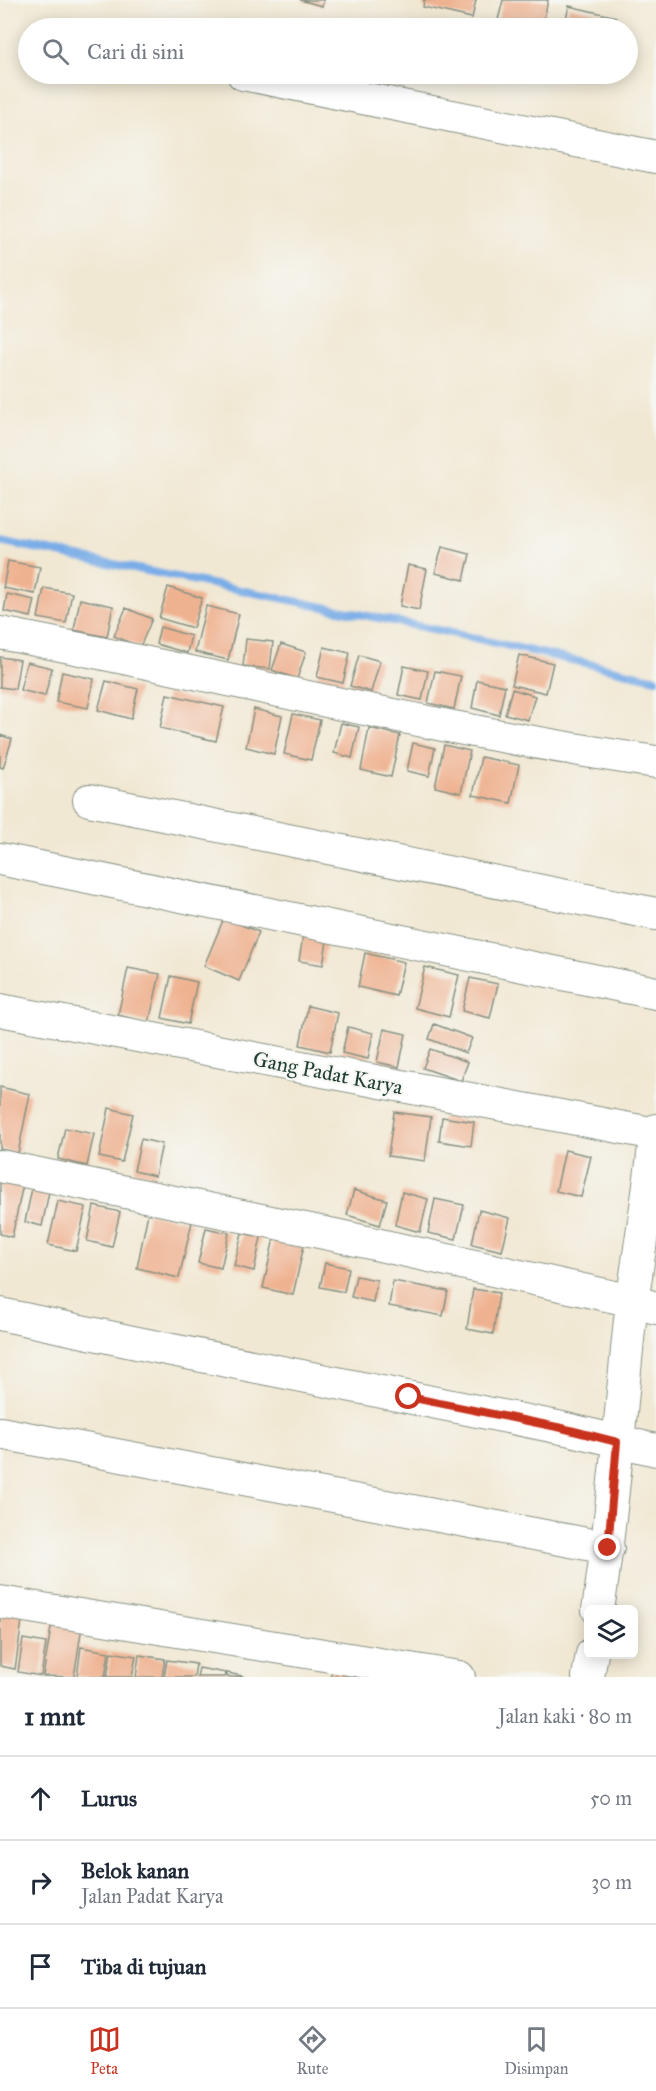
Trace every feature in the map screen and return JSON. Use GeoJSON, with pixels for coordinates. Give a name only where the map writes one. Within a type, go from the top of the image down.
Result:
{"type":"FeatureCollection","features":[{"type":"Feature","properties":{"kind":"street"},"geometry":{"type":"LineString","coordinates":[[293,84],[656,157]]}},
{"type":"Feature","properties":{"kind":"street"},"geometry":{"type":"LineString","coordinates":[[0,633],[428,723],[572,750],[656,762]]}},
{"type":"Feature","properties":{"kind":"street"},"geometry":{"type":"LineString","coordinates":[[89,800],[656,914]]}},
{"type":"Feature","properties":{"kind":"street"},"geometry":{"type":"LineString","coordinates":[[0,860],[656,993]]}},
{"type":"Feature","properties":{"kind":"street","name":"Gang Padat Karya"},"geometry":{"type":"LineString","coordinates":[[0,1010],[656,1132]]}},
{"type":"Feature","properties":{"kind":"street"},"geometry":{"type":"LineString","coordinates":[[599,1605],[608,1548],[617,1442],[644,1305],[656,1132]]}},
{"type":"Feature","properties":{"kind":"street"},"geometry":{"type":"LineString","coordinates":[[0,1166],[350,1238],[644,1305]]}},
{"type":"Feature","properties":{"kind":"street"},"geometry":{"type":"LineString","coordinates":[[0,1314],[137,1344],[562,1428],[656,1450]]}},
{"type":"Feature","properties":{"kind":"street"},"geometry":{"type":"LineString","coordinates":[[0,1433],[608,1548]]}},
{"type":"Feature","properties":{"kind":"street"},"geometry":{"type":"LineString","coordinates":[[0,1602],[459,1677]]}},
{"type":"Feature","properties":{"kind":"street"},"geometry":{"type":"LineString","coordinates":[[588,1677],[591,1659]]}},
{"type":"Feature","properties":{"kind":"building"},"geometry":{"type":"Polygon","coordinates":[[[300,0],[324,0],[322,6],[300,0]]]}},
{"type":"Feature","properties":{"kind":"building"},"geometry":{"type":"Polygon","coordinates":[[[424,0],[476,0],[472,18],[423,7],[424,0]]]}},
{"type":"Feature","properties":{"kind":"building"},"geometry":{"type":"Polygon","coordinates":[[[503,0],[548,0],[544,18],[498,18],[503,0]]]}},
{"type":"Feature","properties":{"kind":"building"},"geometry":{"type":"Polygon","coordinates":[[[569,6],[616,17],[616,18],[566,18],[569,6]]]}},
{"type":"Feature","properties":{"kind":"building"},"geometry":{"type":"Polygon","coordinates":[[[442,547],[470,554],[464,580],[435,573],[442,547]]]}},
{"type":"Feature","properties":{"kind":"building"},"geometry":{"type":"Polygon","coordinates":[[[8,561],[40,567],[35,594],[3,588],[8,561]]]}},
{"type":"Feature","properties":{"kind":"building"},"geometry":{"type":"Polygon","coordinates":[[[408,565],[427,569],[419,610],[400,606],[408,565]]]}},
{"type":"Feature","properties":{"kind":"building"},"geometry":{"type":"Polygon","coordinates":[[[168,587],[202,598],[193,628],[159,618],[168,587]]]}},
{"type":"Feature","properties":{"kind":"building"},"geometry":{"type":"Polygon","coordinates":[[[44,588],[72,593],[66,623],[38,618],[44,588]]]}},
{"type":"Feature","properties":{"kind":"building"},"geometry":{"type":"Polygon","coordinates":[[[7,594],[35,600],[31,617],[4,611],[7,594]]]}},
{"type":"Feature","properties":{"kind":"building"},"geometry":{"type":"Polygon","coordinates":[[[80,599],[113,606],[107,637],[74,630],[80,599]]]}},
{"type":"Feature","properties":{"kind":"building"},"geometry":{"type":"Polygon","coordinates":[[[206,606],[239,614],[228,660],[195,652],[206,606]]]}},
{"type":"Feature","properties":{"kind":"building"},"geometry":{"type":"Polygon","coordinates":[[[126,608],[152,619],[140,647],[114,636],[126,608]]]}},
{"type":"Feature","properties":{"kind":"building"},"geometry":{"type":"Polygon","coordinates":[[[160,627],[191,636],[187,653],[156,644],[160,627]]]}},
{"type":"Feature","properties":{"kind":"building"},"geometry":{"type":"Polygon","coordinates":[[[246,639],[273,642],[270,669],[243,666],[246,639]]]}},
{"type":"Feature","properties":{"kind":"building"},"geometry":{"type":"Polygon","coordinates":[[[281,644],[306,652],[297,679],[272,670],[281,644]]]}},
{"type":"Feature","properties":{"kind":"building"},"geometry":{"type":"Polygon","coordinates":[[[324,647],[350,653],[343,683],[317,677],[324,647]]]}},
{"type":"Feature","properties":{"kind":"building"},"geometry":{"type":"Polygon","coordinates":[[[359,655],[380,661],[371,692],[350,686],[359,655]]]}},
{"type":"Feature","properties":{"kind":"building"},"geometry":{"type":"Polygon","coordinates":[[[519,655],[553,663],[546,693],[512,685],[519,655]]]}},
{"type":"Feature","properties":{"kind":"building"},"geometry":{"type":"Polygon","coordinates":[[[0,657],[20,660],[15,689],[0,687],[0,657]]]}},
{"type":"Feature","properties":{"kind":"building"},"geometry":{"type":"Polygon","coordinates":[[[27,662],[52,668],[45,696],[20,690],[27,662]]]}},
{"type":"Feature","properties":{"kind":"building"},"geometry":{"type":"Polygon","coordinates":[[[404,666],[428,671],[422,700],[398,695],[404,666]]]}},
{"type":"Feature","properties":{"kind":"building"},"geometry":{"type":"Polygon","coordinates":[[[435,671],[461,676],[454,709],[428,703],[435,671]]]}},
{"type":"Feature","properties":{"kind":"building"},"geometry":{"type":"Polygon","coordinates":[[[62,672],[94,679],[88,708],[56,702],[62,672]]]}},
{"type":"Feature","properties":{"kind":"building"},"geometry":{"type":"Polygon","coordinates":[[[477,680],[505,686],[499,715],[472,708],[477,680]]]}},
{"type":"Feature","properties":{"kind":"building"},"geometry":{"type":"Polygon","coordinates":[[[106,681],[138,689],[131,719],[98,710],[106,681]]]}},
{"type":"Feature","properties":{"kind":"building"},"geometry":{"type":"Polygon","coordinates":[[[512,689],[535,696],[528,720],[505,714],[512,689]]]}},
{"type":"Feature","properties":{"kind":"building"},"geometry":{"type":"Polygon","coordinates":[[[167,694],[224,707],[216,741],[160,728],[167,694]]]}},
{"type":"Feature","properties":{"kind":"building"},"geometry":{"type":"Polygon","coordinates":[[[254,709],[282,716],[274,754],[246,747],[254,709]]]}},
{"type":"Feature","properties":{"kind":"building"},"geometry":{"type":"Polygon","coordinates":[[[293,714],[320,720],[311,760],[284,754],[293,714]]]}},
{"type":"Feature","properties":{"kind":"building"},"geometry":{"type":"Polygon","coordinates":[[[341,723],[359,727],[352,758],[334,753],[341,723]]]}},
{"type":"Feature","properties":{"kind":"building"},"geometry":{"type":"Polygon","coordinates":[[[369,728],[400,735],[391,777],[361,770],[369,728]]]}},
{"type":"Feature","properties":{"kind":"building"},"geometry":{"type":"Polygon","coordinates":[[[0,735],[12,739],[3,768],[0,767],[0,735]]]}},
{"type":"Feature","properties":{"kind":"building"},"geometry":{"type":"Polygon","coordinates":[[[413,743],[435,748],[429,776],[407,771],[413,743]]]}},
{"type":"Feature","properties":{"kind":"building"},"geometry":{"type":"Polygon","coordinates":[[[444,745],[470,751],[461,793],[435,787],[444,745]]]}},
{"type":"Feature","properties":{"kind":"building"},"geometry":{"type":"Polygon","coordinates":[[[481,757],[519,765],[511,803],[473,795],[481,757]]]}},
{"type":"Feature","properties":{"kind":"building"},"geometry":{"type":"Polygon","coordinates":[[[224,918],[259,932],[239,981],[204,966],[224,918]]]}},
{"type":"Feature","properties":{"kind":"building"},"geometry":{"type":"Polygon","coordinates":[[[303,936],[327,941],[323,965],[299,961],[303,936]]]}},
{"type":"Feature","properties":{"kind":"building"},"geometry":{"type":"Polygon","coordinates":[[[365,953],[404,962],[396,996],[358,987],[365,953]]]}},
{"type":"Feature","properties":{"kind":"building"},"geometry":{"type":"Polygon","coordinates":[[[425,967],[459,975],[449,1017],[415,1008],[425,967]]]}},
{"type":"Feature","properties":{"kind":"building"},"geometry":{"type":"Polygon","coordinates":[[[128,968],[160,974],[149,1023],[118,1015],[128,968]]]}},
{"type":"Feature","properties":{"kind":"building"},"geometry":{"type":"Polygon","coordinates":[[[171,976],[197,982],[188,1024],[162,1018],[171,976]]]}},
{"type":"Feature","properties":{"kind":"building"},"geometry":{"type":"Polygon","coordinates":[[[470,978],[498,984],[490,1018],[462,1011],[470,978]]]}},
{"type":"Feature","properties":{"kind":"building"},"geometry":{"type":"Polygon","coordinates":[[[308,1006],[338,1013],[330,1052],[300,1045],[308,1006]]]}},
{"type":"Feature","properties":{"kind":"building"},"geometry":{"type":"Polygon","coordinates":[[[434,1024],[472,1038],[466,1053],[429,1039],[434,1024]]]}},
{"type":"Feature","properties":{"kind":"building"},"geometry":{"type":"Polygon","coordinates":[[[348,1027],[373,1033],[368,1059],[342,1053],[348,1027]]]}},
{"type":"Feature","properties":{"kind":"building"},"geometry":{"type":"Polygon","coordinates":[[[384,1029],[406,1034],[399,1067],[377,1062],[384,1029]]]}},
{"type":"Feature","properties":{"kind":"building"},"geometry":{"type":"Polygon","coordinates":[[[430,1049],[468,1062],[461,1081],[423,1068],[430,1049]]]}},
{"type":"Feature","properties":{"kind":"building"},"geometry":{"type":"Polygon","coordinates":[[[0,1087],[30,1094],[18,1153],[0,1149],[0,1087]]]}},
{"type":"Feature","properties":{"kind":"building"},"geometry":{"type":"Polygon","coordinates":[[[109,1108],[133,1114],[122,1162],[99,1157],[109,1108]]]}},
{"type":"Feature","properties":{"kind":"building"},"geometry":{"type":"Polygon","coordinates":[[[394,1112],[431,1117],[425,1161],[388,1156],[394,1112]]]}},
{"type":"Feature","properties":{"kind":"building"},"geometry":{"type":"Polygon","coordinates":[[[442,1117],[474,1122],[471,1146],[439,1141],[442,1117]]]}},
{"type":"Feature","properties":{"kind":"building"},"geometry":{"type":"Polygon","coordinates":[[[65,1128],[94,1134],[87,1166],[58,1159],[65,1128]]]}},
{"type":"Feature","properties":{"kind":"building"},"geometry":{"type":"Polygon","coordinates":[[[141,1139],[162,1144],[155,1176],[134,1171],[141,1139]]]}},
{"type":"Feature","properties":{"kind":"building"},"geometry":{"type":"Polygon","coordinates":[[[565,1150],[591,1156],[581,1197],[556,1191],[565,1150]]]}},
{"type":"Feature","properties":{"kind":"building"},"geometry":{"type":"Polygon","coordinates":[[[0,1179],[23,1184],[12,1237],[0,1234],[0,1179]]]}},
{"type":"Feature","properties":{"kind":"building"},"geometry":{"type":"Polygon","coordinates":[[[32,1188],[49,1192],[42,1226],[25,1222],[32,1188]]]}},
{"type":"Feature","properties":{"kind":"building"},"geometry":{"type":"Polygon","coordinates":[[[354,1190],[387,1200],[380,1225],[347,1215],[354,1190]]]}},
{"type":"Feature","properties":{"kind":"building"},"geometry":{"type":"Polygon","coordinates":[[[402,1192],[428,1199],[420,1232],[395,1225],[402,1192]]]}},
{"type":"Feature","properties":{"kind":"building"},"geometry":{"type":"Polygon","coordinates":[[[435,1199],[464,1205],[456,1239],[428,1233],[435,1199]]]}},
{"type":"Feature","properties":{"kind":"building"},"geometry":{"type":"Polygon","coordinates":[[[58,1201],[86,1207],[76,1251],[48,1245],[58,1201]]]}},
{"type":"Feature","properties":{"kind":"building"},"geometry":{"type":"Polygon","coordinates":[[[94,1206],[120,1212],[112,1247],[87,1241],[94,1206]]]}},
{"type":"Feature","properties":{"kind":"building"},"geometry":{"type":"Polygon","coordinates":[[[479,1210],[510,1218],[502,1251],[472,1244],[479,1210]]]}},
{"type":"Feature","properties":{"kind":"building"},"geometry":{"type":"Polygon","coordinates":[[[148,1213],[192,1222],[179,1278],[137,1268],[148,1213]]]}},
{"type":"Feature","properties":{"kind":"building"},"geometry":{"type":"Polygon","coordinates":[[[206,1228],[229,1233],[221,1268],[198,1263],[206,1228]]]}},
{"type":"Feature","properties":{"kind":"building"},"geometry":{"type":"Polygon","coordinates":[[[276,1229],[306,1236],[293,1295],[263,1288],[276,1229]]]}},
{"type":"Feature","properties":{"kind":"building"},"geometry":{"type":"Polygon","coordinates":[[[242,1233],[261,1237],[254,1271],[234,1266],[242,1233]]]}},
{"type":"Feature","properties":{"kind":"building"},"geometry":{"type":"Polygon","coordinates":[[[325,1263],[349,1268],[344,1292],[320,1287],[325,1263]]]}},
{"type":"Feature","properties":{"kind":"building"},"geometry":{"type":"Polygon","coordinates":[[[356,1276],[377,1280],[373,1302],[351,1297],[356,1276]]]}},
{"type":"Feature","properties":{"kind":"building"},"geometry":{"type":"Polygon","coordinates":[[[393,1281],[448,1291],[443,1316],[389,1306],[393,1281]]]}},
{"type":"Feature","properties":{"kind":"building"},"geometry":{"type":"Polygon","coordinates":[[[473,1289],[499,1293],[493,1334],[467,1329],[473,1289]]]}},
{"type":"Feature","properties":{"kind":"building"},"geometry":{"type":"Polygon","coordinates":[[[0,1610],[23,1614],[15,1669],[0,1666],[0,1610]]]}},
{"type":"Feature","properties":{"kind":"building"},"geometry":{"type":"Polygon","coordinates":[[[52,1622],[82,1626],[74,1677],[43,1676],[52,1622]]]}},
{"type":"Feature","properties":{"kind":"building"},"geometry":{"type":"Polygon","coordinates":[[[23,1639],[46,1643],[41,1676],[18,1672],[23,1639]]]}},
{"type":"Feature","properties":{"kind":"building"},"geometry":{"type":"Polygon","coordinates":[[[81,1647],[109,1652],[105,1677],[77,1677],[81,1647]]]}},
{"type":"Feature","properties":{"kind":"building"},"geometry":{"type":"Polygon","coordinates":[[[111,1652],[136,1656],[132,1677],[107,1677],[111,1652]]]}},
{"type":"Feature","properties":{"kind":"building"},"geometry":{"type":"Polygon","coordinates":[[[139,1655],[165,1659],[162,1677],[136,1677],[139,1655]]]}},
{"type":"Feature","properties":{"kind":"building"},"geometry":{"type":"Polygon","coordinates":[[[167,1660],[196,1664],[194,1677],[164,1677],[167,1660]]]}},
{"type":"Feature","properties":{"kind":"building"},"geometry":{"type":"Polygon","coordinates":[[[199,1668],[226,1673],[225,1677],[197,1677],[199,1668]]]}},
{"type":"Feature","properties":{"kind":"building"},"geometry":{"type":"Polygon","coordinates":[[[332,1668],[365,1677],[331,1677],[332,1668]]]}},
{"type":"Feature","properties":{"kind":"building"},"geometry":{"type":"Polygon","coordinates":[[[227,1673],[243,1676],[243,1677],[227,1677],[227,1673]]]}},
{"type":"Feature","properties":{"kind":"waterway"},"geometry":{"type":"LineString","coordinates":[[0,541],[447,632],[656,679]]}},
{"type":"Feature","properties":{"kind":"route"},"geometry":{"type":"LineString","coordinates":[[409,1397],[562,1428],[617,1442],[608,1548]]}}]}
